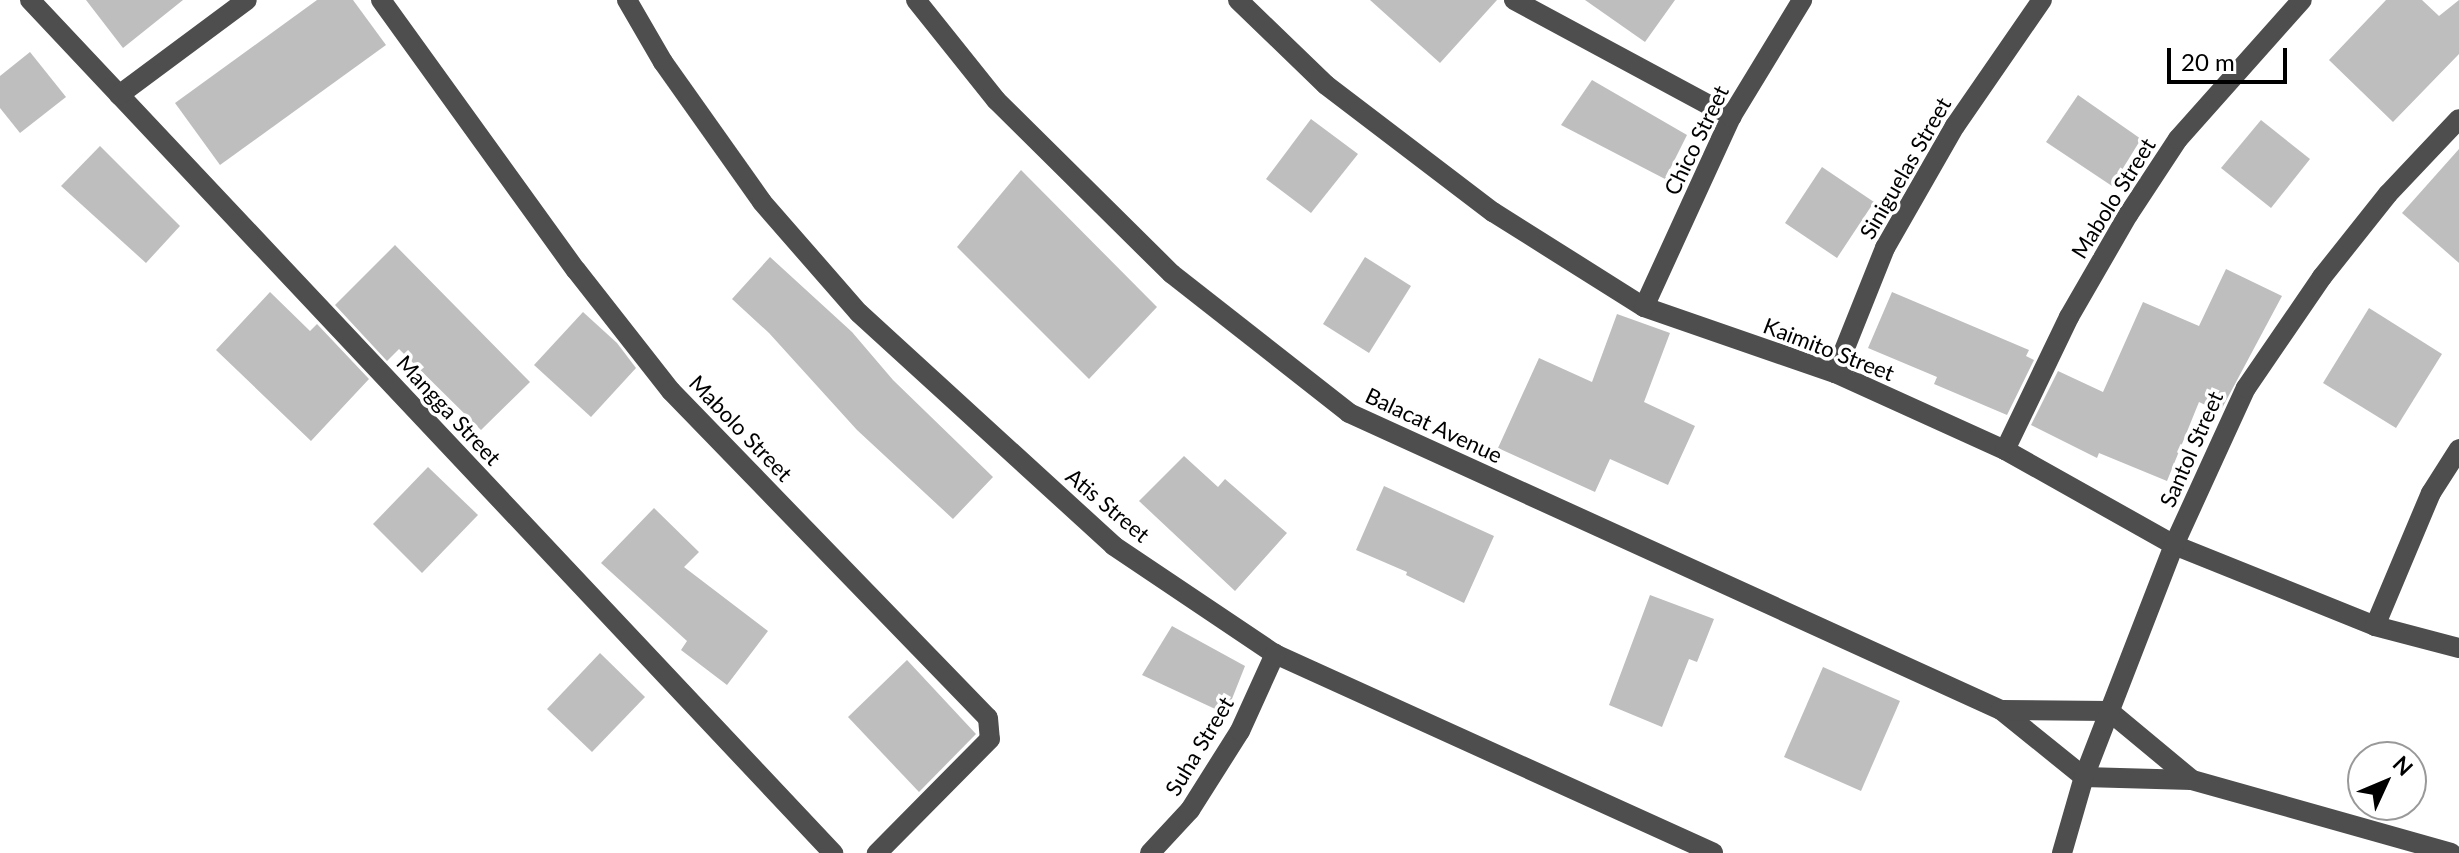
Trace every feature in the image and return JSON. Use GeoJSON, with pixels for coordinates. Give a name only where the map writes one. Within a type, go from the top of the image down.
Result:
{"type":"FeatureCollection","features":[{"type":"Feature","properties":{"kind":"street","name":"Mangga Street"},"geometry":{"type":"LineString","coordinates":[[30,0],[833,853]]}},
{"type":"Feature","properties":{"kind":"street"},"geometry":{"type":"LineString","coordinates":[[119,95],[247,0]]}},
{"type":"Feature","properties":{"kind":"street","name":"Mabolo Street"},"geometry":{"type":"LineString","coordinates":[[381,0],[576,270],[671,391],[988,718],[990,739],[877,853]]}},
{"type":"Feature","properties":{"kind":"street","name":"Atis Street"},"geometry":{"type":"LineString","coordinates":[[627,0],[663,62],[762,202],[859,313],[1114,546],[1275,654],[1713,853]]}},
{"type":"Feature","properties":{"kind":"street","name":"Balacat Avenue"},"geometry":{"type":"LineString","coordinates":[[916,0],[996,100],[1172,274],[1349,413],[2001,710],[2084,777]]}},
{"type":"Feature","properties":{"kind":"street","name":"Kaimito Street"},"geometry":{"type":"LineString","coordinates":[[1238,0],[1326,85],[1481,203],[1644,307],[1835,373],[2005,450],[2174,545],[2375,626],[2459,648]]}},
{"type":"Feature","properties":{"kind":"street"},"geometry":{"type":"LineString","coordinates":[[1514,0],[1731,117]]}},
{"type":"Feature","properties":{"kind":"street","name":"Chico Street"},"geometry":{"type":"LineString","coordinates":[[1644,307],[1731,117],[1802,0]]}},
{"type":"Feature","properties":{"kind":"street","name":"Siniguelas Street"},"geometry":{"type":"LineString","coordinates":[[1835,373],[1885,248],[1955,126],[2042,0]]}},
{"type":"Feature","properties":{"kind":"street","name":"Mabolo Street"},"geometry":{"type":"LineString","coordinates":[[2005,450],[2069,317],[2178,139],[2302,0]]}},
{"type":"Feature","properties":{"kind":"street","name":"Santol Street"},"geometry":{"type":"LineString","coordinates":[[2062,853],[2084,777],[2174,545],[2246,388],[2322,277],[2388,194],[2459,119]]}},
{"type":"Feature","properties":{"kind":"street"},"geometry":{"type":"LineString","coordinates":[[2375,626],[2431,493],[2459,449]]}},
{"type":"Feature","properties":{"kind":"street","name":"Suha Street"},"geometry":{"type":"LineString","coordinates":[[1150,853],[1190,810],[1240,731],[1275,654]]}},
{"type":"Feature","properties":{"kind":"street","name":"Balacat Avenue"},"geometry":{"type":"LineString","coordinates":[[2001,710],[2109,711]]}},
{"type":"Feature","properties":{"kind":"street"},"geometry":{"type":"LineString","coordinates":[[2109,711],[2192,780]]}},
{"type":"Feature","properties":{"kind":"street"},"geometry":{"type":"LineString","coordinates":[[2084,777],[2192,780],[2451,853]]}},
{"type":"Feature","properties":{"kind":"building"},"geometry":{"type":"Polygon","coordinates":[[[86,0],[183,0],[123,48],[86,0]]]}},
{"type":"Feature","properties":{"kind":"building"},"geometry":{"type":"Polygon","coordinates":[[[317,0],[353,0],[386,45],[220,165],[175,103],[317,0]]]}},
{"type":"Feature","properties":{"kind":"building"},"geometry":{"type":"Polygon","coordinates":[[[1370,0],[1497,0],[1440,63],[1370,0]]]}},
{"type":"Feature","properties":{"kind":"building"},"geometry":{"type":"Polygon","coordinates":[[[1585,0],[1675,0],[1645,42],[1585,0]]]}},
{"type":"Feature","properties":{"kind":"building"},"geometry":{"type":"Polygon","coordinates":[[[2386,0],[2422,0],[2439,16],[2459,0],[2459,54],[2393,122],[2329,60],[2386,0]]]}},
{"type":"Feature","properties":{"kind":"building"},"geometry":{"type":"Polygon","coordinates":[[[30,52],[66,97],[20,133],[0,108],[0,76],[30,52]]]}},
{"type":"Feature","properties":{"kind":"building"},"geometry":{"type":"Polygon","coordinates":[[[1592,80],[1687,135],[1665,179],[1561,125],[1592,80]]]}},
{"type":"Feature","properties":{"kind":"building"},"geometry":{"type":"Polygon","coordinates":[[[2078,95],[2141,139],[2112,186],[2046,142],[2078,95]]]}},
{"type":"Feature","properties":{"kind":"building"},"geometry":{"type":"Polygon","coordinates":[[[1311,119],[1358,154],[1311,213],[1266,179],[1311,119]]]}},
{"type":"Feature","properties":{"kind":"building"},"geometry":{"type":"Polygon","coordinates":[[[2261,120],[2310,159],[2271,208],[2221,168],[2261,120]]]}},
{"type":"Feature","properties":{"kind":"building"},"geometry":{"type":"Polygon","coordinates":[[[100,146],[180,226],[146,263],[61,186],[100,146]]]}},
{"type":"Feature","properties":{"kind":"building"},"geometry":{"type":"Polygon","coordinates":[[[2459,149],[2459,263],[2402,213],[2459,149]]]}},
{"type":"Feature","properties":{"kind":"building"},"geometry":{"type":"Polygon","coordinates":[[[1822,167],[1874,202],[1837,258],[1785,223],[1822,167]]]}},
{"type":"Feature","properties":{"kind":"building"},"geometry":{"type":"Polygon","coordinates":[[[1021,170],[1157,307],[1089,379],[957,247],[1021,170]]]}},
{"type":"Feature","properties":{"kind":"building"},"geometry":{"type":"Polygon","coordinates":[[[395,245],[530,382],[481,430],[399,349],[387,361],[335,305],[395,245]]]}},
{"type":"Feature","properties":{"kind":"building"},"geometry":{"type":"Polygon","coordinates":[[[770,257],[852,332],[893,380],[993,477],[953,519],[857,430],[769,333],[732,299],[770,257]]]}},
{"type":"Feature","properties":{"kind":"building"},"geometry":{"type":"Polygon","coordinates":[[[1365,257],[1411,286],[1369,353],[1323,324],[1365,257]]]}},
{"type":"Feature","properties":{"kind":"building"},"geometry":{"type":"Polygon","coordinates":[[[2226,269],[2282,296],[2220,412],[2199,402],[2167,481],[2099,453],[2097,458],[2031,425],[2058,371],[2103,392],[2143,302],[2199,326],[2226,269]]]}},
{"type":"Feature","properties":{"kind":"building"},"geometry":{"type":"Polygon","coordinates":[[[270,292],[310,331],[317,324],[369,379],[311,441],[216,350],[270,292]]]}},
{"type":"Feature","properties":{"kind":"building"},"geometry":{"type":"Polygon","coordinates":[[[1892,292],[2029,350],[2026,356],[2034,360],[2007,415],[1934,384],[1937,377],[1868,348],[1892,292]]]}},
{"type":"Feature","properties":{"kind":"building"},"geometry":{"type":"Polygon","coordinates":[[[2369,308],[2442,354],[2396,428],[2323,383],[2369,308]]]}},
{"type":"Feature","properties":{"kind":"building"},"geometry":{"type":"Polygon","coordinates":[[[583,312],[617,343],[636,368],[591,417],[534,365],[583,312]]]}},
{"type":"Feature","properties":{"kind":"building"},"geometry":{"type":"Polygon","coordinates":[[[1617,314],[1670,333],[1644,402],[1695,426],[1668,485],[1610,459],[1595,492],[1498,448],[1539,358],[1592,382],[1617,314]]]}},
{"type":"Feature","properties":{"kind":"building"},"geometry":{"type":"Polygon","coordinates":[[[1184,456],[1218,487],[1225,479],[1287,533],[1235,591],[1139,501],[1184,456]]]}},
{"type":"Feature","properties":{"kind":"building"},"geometry":{"type":"Polygon","coordinates":[[[428,467],[478,515],[422,573],[373,524],[428,467]]]}},
{"type":"Feature","properties":{"kind":"building"},"geometry":{"type":"Polygon","coordinates":[[[1384,486],[1494,536],[1464,603],[1406,575],[1407,572],[1356,550],[1384,486]]]}},
{"type":"Feature","properties":{"kind":"building"},"geometry":{"type":"Polygon","coordinates":[[[654,508],[699,552],[684,567],[768,631],[727,685],[681,650],[687,641],[601,563],[654,508]]]}},
{"type":"Feature","properties":{"kind":"building"},"geometry":{"type":"Polygon","coordinates":[[[1650,595],[1714,619],[1697,662],[1689,659],[1662,727],[1609,705],[1650,595]]]}},
{"type":"Feature","properties":{"kind":"building"},"geometry":{"type":"Polygon","coordinates":[[[1172,626],[1245,666],[1226,714],[1142,675],[1172,626]]]}},
{"type":"Feature","properties":{"kind":"building"},"geometry":{"type":"Polygon","coordinates":[[[600,653],[645,697],[592,752],[547,709],[600,653]]]}},
{"type":"Feature","properties":{"kind":"building"},"geometry":{"type":"Polygon","coordinates":[[[907,660],[976,734],[919,792],[848,717],[907,660]]]}},
{"type":"Feature","properties":{"kind":"building"},"geometry":{"type":"Polygon","coordinates":[[[1823,667],[1900,701],[1861,791],[1784,757],[1823,667]]]}}]}
